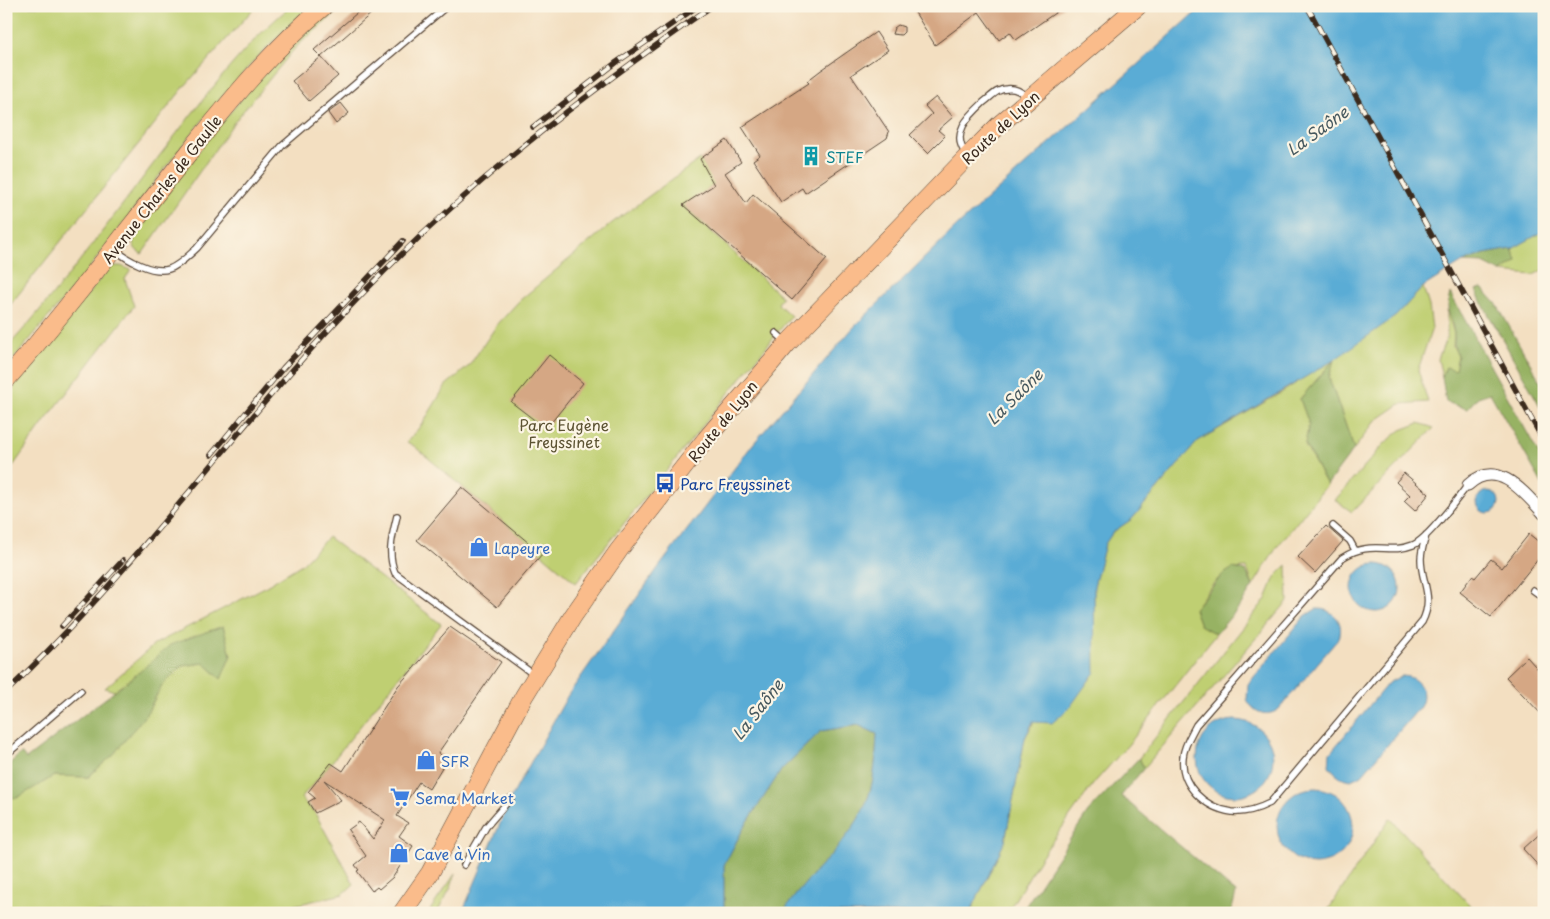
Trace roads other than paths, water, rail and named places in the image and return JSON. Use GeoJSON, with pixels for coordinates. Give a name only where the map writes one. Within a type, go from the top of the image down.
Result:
{"type":"FeatureCollection","features":[{"type":"Feature","properties":{"kind":"main road","name":"Avenue Charles de Gaulle"},"geometry":{"type":"LineString","coordinates":[[6,380],[249,80],[324,6]]}},
{"type":"Feature","properties":{"kind":"main road","name":"Route de Lyon"},"geometry":{"type":"LineString","coordinates":[[402,913],[430,873],[536,675],[573,616],[619,550],[782,339],[968,156],[1030,98],[1138,6]]}},
{"type":"Feature","properties":{"kind":"street"},"geometry":{"type":"LineString","coordinates":[[1468,485],[1478,476],[1489,473],[1502,476],[1544,514]]}},
{"type":"Feature","properties":{"kind":"lane"},"geometry":{"type":"LineString","coordinates":[[114,248],[122,256],[156,270],[169,269],[181,261],[197,248],[282,146],[447,6]]}},
{"type":"Feature","properties":{"kind":"lane"},"geometry":{"type":"LineString","coordinates":[[968,156],[963,150],[961,140],[961,130],[966,119],[998,90],[1012,89],[1030,98]]}},
{"type":"Feature","properties":{"kind":"lane"},"geometry":{"type":"LineString","coordinates":[[1426,535],[1421,557],[1428,587],[1426,613],[1422,622],[1270,803],[1245,812],[1233,812],[1216,807],[1195,793],[1187,784],[1183,758],[1185,746],[1196,725],[1342,558],[1355,550],[1368,547],[1414,545],[1426,535],[1468,485]]}},
{"type":"Feature","properties":{"kind":"lane"},"geometry":{"type":"LineString","coordinates":[[397,516],[390,546],[390,561],[395,573],[536,675]]}},
{"type":"Feature","properties":{"kind":"lane"},"geometry":{"type":"LineString","coordinates":[[1332,526],[1350,541],[1355,550]]}},
{"type":"Feature","properties":{"kind":"lane"},"geometry":{"type":"LineString","coordinates":[[1533,590],[1544,598]]}},
{"type":"Feature","properties":{"kind":"lane"},"geometry":{"type":"LineString","coordinates":[[6,755],[81,690]]}},
{"type":"Feature","properties":{"kind":"lane"},"geometry":{"type":"LineString","coordinates":[[464,865],[486,827],[511,798]]}},
{"type":"Feature","properties":{"kind":"water","name":"La Saône"},"geometry":{"type":"Polygon","coordinates":[[[1203,6],[1544,6],[1544,231],[1512,249],[1484,254],[1463,262],[1423,287],[1396,316],[1334,360],[1198,441],[1132,519],[1113,532],[1105,544],[1094,586],[1095,672],[1070,707],[1052,723],[1033,722],[1025,738],[1005,841],[970,913],[783,913],[793,898],[853,828],[869,795],[876,758],[877,734],[858,725],[821,731],[782,769],[743,829],[724,865],[724,913],[462,913],[511,798],[568,695],[658,568],[753,444],[853,328],[957,226],[1203,6]]]}},
{"type":"Feature","properties":{"kind":"water"},"geometry":{"type":"Polygon","coordinates":[[[1488,491],[1498,498],[1499,502],[1492,512],[1488,513],[1478,506],[1477,502],[1484,492],[1488,491]]]}},
{"type":"Feature","properties":{"kind":"water"},"geometry":{"type":"Polygon","coordinates":[[[1371,564],[1381,564],[1390,568],[1396,574],[1400,588],[1396,602],[1390,608],[1381,612],[1371,612],[1362,608],[1356,602],[1352,593],[1352,583],[1356,574],[1362,568],[1371,564]]]}},
{"type":"Feature","properties":{"kind":"water"},"geometry":{"type":"Polygon","coordinates":[[[1316,609],[1328,611],[1336,617],[1340,627],[1339,638],[1279,709],[1270,713],[1257,711],[1247,699],[1248,684],[1305,616],[1316,609]]]}},
{"type":"Feature","properties":{"kind":"water"},"geometry":{"type":"Polygon","coordinates":[[[1401,676],[1413,679],[1420,686],[1423,696],[1420,707],[1362,775],[1351,780],[1339,777],[1329,766],[1330,753],[1388,683],[1401,676]]]}},
{"type":"Feature","properties":{"kind":"water"},"geometry":{"type":"Polygon","coordinates":[[[1235,720],[1250,723],[1262,731],[1270,743],[1273,758],[1270,773],[1262,785],[1250,793],[1235,796],[1220,793],[1208,785],[1200,773],[1197,758],[1200,743],[1208,731],[1220,723],[1235,720]]]}},
{"type":"Feature","properties":{"kind":"water"},"geometry":{"type":"Polygon","coordinates":[[[1315,788],[1330,791],[1342,799],[1350,811],[1353,826],[1350,841],[1342,853],[1330,861],[1315,864],[1300,861],[1288,853],[1280,841],[1277,826],[1280,811],[1288,799],[1300,791],[1315,788]]]}},
{"type":"Feature","properties":{"kind":"railway"},"geometry":{"type":"LineString","coordinates":[[533,127],[617,62],[698,6]]}},
{"type":"Feature","properties":{"kind":"railway"},"geometry":{"type":"LineString","coordinates":[[6,692],[99,597],[315,345],[401,255],[442,216],[528,142],[618,73],[712,6]]}},
{"type":"Feature","properties":{"kind":"railway"},"geometry":{"type":"LineString","coordinates":[[1307,6],[1544,442]]}},
{"type":"Feature","properties":{"kind":"railway"},"geometry":{"type":"LineString","coordinates":[[211,455],[283,368],[403,241]]}},
{"type":"Feature","properties":{"kind":"railway"},"geometry":{"type":"LineString","coordinates":[[62,626],[123,560]]}},
{"type":"Feature","properties":{"kind":"place","name":"STEF"},"geometry":{"type":"Point","coordinates":[811,156]}},
{"type":"Feature","properties":{"kind":"place","name":"Parc Freyssinet"},"geometry":{"type":"Point","coordinates":[665,483]}},
{"type":"Feature","properties":{"kind":"place","name":"Lapeyre"},"geometry":{"type":"Point","coordinates":[479,547]}},
{"type":"Feature","properties":{"kind":"place","name":"SFR"},"geometry":{"type":"Point","coordinates":[426,760]}},
{"type":"Feature","properties":{"kind":"place","name":"Sema Market"},"geometry":{"type":"Point","coordinates":[400,797]}},
{"type":"Feature","properties":{"kind":"place","name":"Cave à Vin"},"geometry":{"type":"Point","coordinates":[399,853]}},
{"type":"Feature","properties":{"kind":"park label","name":"Parc Eugène Freyssinet"},"geometry":{"type":"Point","coordinates":[564,432]}}]}
